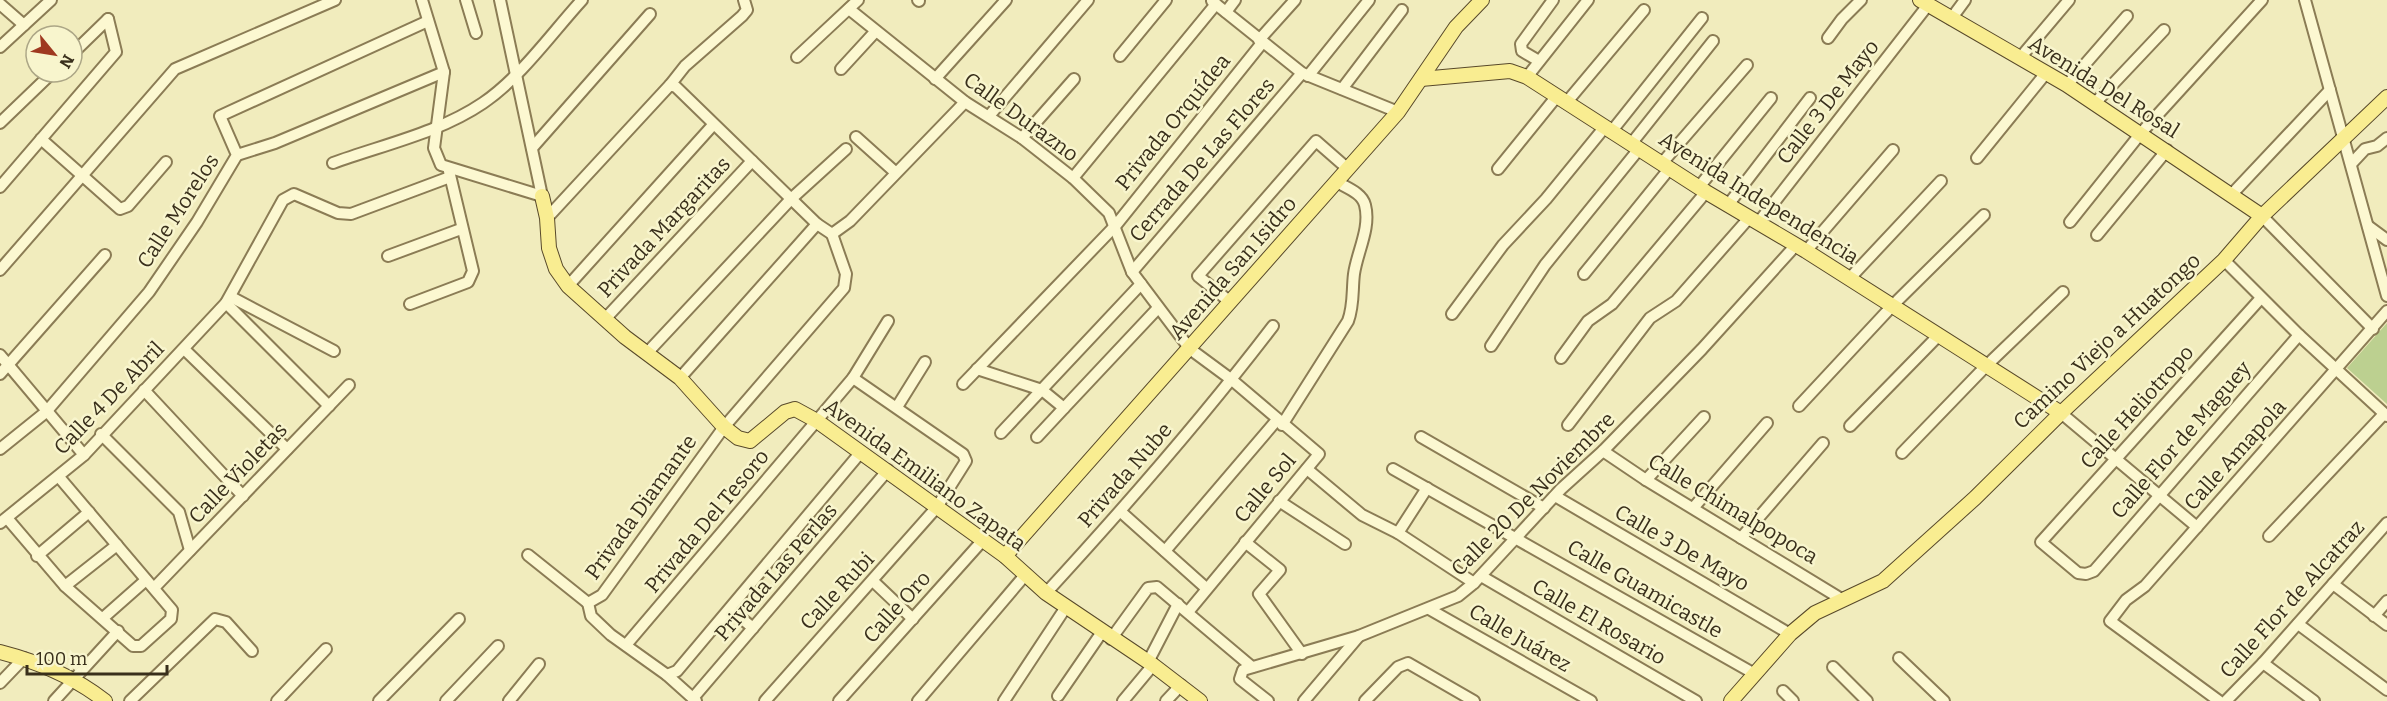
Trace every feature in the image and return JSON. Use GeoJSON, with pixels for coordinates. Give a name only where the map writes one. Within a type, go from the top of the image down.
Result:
{"type":"FeatureCollection","features":[{"type":"Feature","properties":{"kind":"main road","name":"Avenida San Isidro"},"geometry":{"type":"LineString","coordinates":[[1005,556],[1398,112],[1456,27],[1482,0]]}},
{"type":"Feature","properties":{"kind":"main road","name":"Avenida Del Rosal"},"geometry":{"type":"LineString","coordinates":[[1924,2],[2067,85],[2167,150],[2262,216]]}},
{"type":"Feature","properties":{"kind":"main road","name":"Avenida Independencia"},"geometry":{"type":"LineString","coordinates":[[1421,79],[1510,71],[1527,77],[1702,190],[1850,278],[2061,412]]}},
{"type":"Feature","properties":{"kind":"main road","name":"Camino Viejo a Huatongo"},"geometry":{"type":"LineString","coordinates":[[1731,701],[1753,673],[1790,634],[1815,614],[1883,581],[1975,498],[2061,412],[2224,260],[2262,216],[2387,97]]}},
{"type":"Feature","properties":{"kind":"main road","name":"Avenida Emiliano Zapata"},"geometry":{"type":"LineString","coordinates":[[542,196],[547,218],[549,248],[556,269],[568,286],[605,319],[680,378],[738,438],[750,441],[785,412],[795,409],[817,421],[1005,556],[1046,593],[1151,663],[1200,701]]}},
{"type":"Feature","properties":{"kind":"main road"},"geometry":{"type":"LineString","coordinates":[[0,652],[24,658],[74,680],[105,701]]}},
{"type":"Feature","properties":{"kind":"street"},"geometry":{"type":"LineString","coordinates":[[25,24],[51,0]]}},
{"type":"Feature","properties":{"kind":"street"},"geometry":{"type":"LineString","coordinates":[[0,270],[175,69],[335,0]]}},
{"type":"Feature","properties":{"kind":"street"},"geometry":{"type":"LineString","coordinates":[[422,0],[444,72],[434,148],[441,165],[449,173],[542,196],[500,0]]}},
{"type":"Feature","properties":{"kind":"street"},"geometry":{"type":"LineString","coordinates":[[466,0],[476,33]]}},
{"type":"Feature","properties":{"kind":"street"},"geometry":{"type":"LineString","coordinates":[[333,163],[437,126],[484,102],[516,73],[582,0]]}},
{"type":"Feature","properties":{"kind":"street"},"geometry":{"type":"LineString","coordinates":[[547,218],[685,66],[742,16],[747,10],[744,0]]}},
{"type":"Feature","properties":{"kind":"street"},"geometry":{"type":"LineString","coordinates":[[797,57],[858,0]]}},
{"type":"Feature","properties":{"kind":"street"},"geometry":{"type":"LineString","coordinates":[[935,79],[1006,0]]}},
{"type":"Feature","properties":{"kind":"street"},"geometry":{"type":"LineString","coordinates":[[989,116],[1088,0]]}},
{"type":"Feature","properties":{"kind":"street"},"geometry":{"type":"LineString","coordinates":[[1120,56],[1166,0]]}},
{"type":"Feature","properties":{"kind":"street"},"geometry":{"type":"LineString","coordinates":[[1226,12],[1235,0]]}},
{"type":"Feature","properties":{"kind":"street","name":"Privada Orquídea"},"geometry":{"type":"LineString","coordinates":[[963,384],[1116,225],[1294,0]]}},
{"type":"Feature","properties":{"kind":"street","name":"Cerrada De Las Flores"},"geometry":{"type":"LineString","coordinates":[[1132,272],[1368,0]]}},
{"type":"Feature","properties":{"kind":"street"},"geometry":{"type":"LineString","coordinates":[[1539,61],[1522,51],[1521,44],[1553,0]]}},
{"type":"Feature","properties":{"kind":"street"},"geometry":{"type":"LineString","coordinates":[[1527,77],[1588,0]]}},
{"type":"Feature","properties":{"kind":"street"},"geometry":{"type":"LineString","coordinates":[[1828,38],[1842,19],[1861,0]]}},
{"type":"Feature","properties":{"kind":"street"},"geometry":{"type":"LineString","coordinates":[[1951,19],[1965,0]]}},
{"type":"Feature","properties":{"kind":"street"},"geometry":{"type":"LineString","coordinates":[[2020,58],[2069,0]]}},
{"type":"Feature","properties":{"kind":"street"},"geometry":{"type":"LineString","coordinates":[[2070,222],[2141,133],[2262,0]]}},
{"type":"Feature","properties":{"kind":"street"},"geometry":{"type":"LineString","coordinates":[[2305,0],[2387,296]]}},
{"type":"Feature","properties":{"kind":"street"},"geometry":{"type":"LineString","coordinates":[[1073,178],[1213,2],[1260,42],[1305,75],[1398,112]]}},
{"type":"Feature","properties":{"kind":"street","name":"Calle 3 De Mayo"},"geometry":{"type":"LineString","coordinates":[[1568,425],[1650,318],[1676,301],[1753,220],[1924,2]]}},
{"type":"Feature","properties":{"kind":"street"},"geometry":{"type":"LineString","coordinates":[[0,4],[24,25],[0,47]]}},
{"type":"Feature","properties":{"kind":"street","name":"Calle Durazno"},"geometry":{"type":"LineString","coordinates":[[849,9],[965,102],[1022,138],[1073,178],[1109,213],[1116,225],[1132,272],[1190,349],[1232,380],[1279,423],[1319,454]]}},
{"type":"Feature","properties":{"kind":"street"},"geometry":{"type":"LineString","coordinates":[[1342,89],[1402,10]]}},
{"type":"Feature","properties":{"kind":"street"},"geometry":{"type":"LineString","coordinates":[[1498,169],[1644,10]]}},
{"type":"Feature","properties":{"kind":"street"},"geometry":{"type":"LineString","coordinates":[[532,148],[650,14]]}},
{"type":"Feature","properties":{"kind":"street"},"geometry":{"type":"LineString","coordinates":[[2067,85],[2127,16]]}},
{"type":"Feature","properties":{"kind":"street"},"geometry":{"type":"LineString","coordinates":[[1452,314],[1503,245],[1607,130],[1702,18]]}},
{"type":"Feature","properties":{"kind":"street"},"geometry":{"type":"LineString","coordinates":[[0,187],[116,52],[108,19],[84,42]]}},
{"type":"Feature","properties":{"kind":"street","name":"Calle Morelos"},"geometry":{"type":"LineString","coordinates":[[0,449],[46,412],[149,292],[197,222],[237,155],[220,116],[428,21]]}},
{"type":"Feature","properties":{"kind":"street"},"geometry":{"type":"LineString","coordinates":[[2095,103],[2164,30]]}},
{"type":"Feature","properties":{"kind":"street"},"geometry":{"type":"LineString","coordinates":[[841,69],[875,32]]}},
{"type":"Feature","properties":{"kind":"street"},"geometry":{"type":"LineString","coordinates":[[1491,346],[1545,265],[1713,41]]}},
{"type":"Feature","properties":{"kind":"street"},"geometry":{"type":"LineString","coordinates":[[1584,274],[1747,65]]}},
{"type":"Feature","properties":{"kind":"street"},"geometry":{"type":"LineString","coordinates":[[237,155],[275,143],[444,72]]}},
{"type":"Feature","properties":{"kind":"street"},"geometry":{"type":"LineString","coordinates":[[1977,158],[2046,73]]}},
{"type":"Feature","properties":{"kind":"street"},"geometry":{"type":"LineString","coordinates":[[1022,138],[1074,79]]}},
{"type":"Feature","properties":{"kind":"street"},"geometry":{"type":"LineString","coordinates":[[0,123],[41,84]]}},
{"type":"Feature","properties":{"kind":"street"},"geometry":{"type":"LineString","coordinates":[[670,85],[676,87],[713,126],[817,224],[832,234],[850,221],[965,102]]}},
{"type":"Feature","properties":{"kind":"street"},"geometry":{"type":"LineString","coordinates":[[2232,194],[2330,90]]}},
{"type":"Feature","properties":{"kind":"street"},"geometry":{"type":"LineString","coordinates":[[1561,358],[1588,321],[1612,304],[1771,98]]}},
{"type":"Feature","properties":{"kind":"street"},"geometry":{"type":"LineString","coordinates":[[1728,205],[1810,98]]}},
{"type":"Feature","properties":{"kind":"street"},"geometry":{"type":"LineString","coordinates":[[568,286],[713,126]]}},
{"type":"Feature","properties":{"kind":"street"},"geometry":{"type":"LineString","coordinates":[[856,137],[895,172]]}},
{"type":"Feature","properties":{"kind":"street"},"geometry":{"type":"LineString","coordinates":[[2350,164],[2365,149],[2377,146],[2387,138]]}},
{"type":"Feature","properties":{"kind":"street"},"geometry":{"type":"LineString","coordinates":[[41,139],[120,209],[128,206],[166,162]]}},
{"type":"Feature","properties":{"kind":"street"},"geometry":{"type":"LineString","coordinates":[[1229,301],[1198,276],[1316,141],[1348,169]]}},
{"type":"Feature","properties":{"kind":"street"},"geometry":{"type":"LineString","coordinates":[[2377,146],[2387,154]]}},
{"type":"Feature","properties":{"kind":"street"},"geometry":{"type":"LineString","coordinates":[[647,353],[790,199],[846,149]]}},
{"type":"Feature","properties":{"kind":"street","name":"Calle 20 De Noviembre"},"geometry":{"type":"LineString","coordinates":[[1252,666],[1302,654],[1359,636],[1458,596],[1478,580],[1555,496],[1603,451],[1893,150]]}},
{"type":"Feature","properties":{"kind":"street"},"geometry":{"type":"LineString","coordinates":[[2097,236],[2167,150]]}},
{"type":"Feature","properties":{"kind":"street","name":"Privada Margaritas"},"geometry":{"type":"LineString","coordinates":[[605,319],[752,161]]}},
{"type":"Feature","properties":{"kind":"street"},"geometry":{"type":"LineString","coordinates":[[410,304],[468,282],[473,271],[449,173]]}},
{"type":"Feature","properties":{"kind":"street","name":"Calle 4 De Abril"},"geometry":{"type":"LineString","coordinates":[[3,521],[84,455],[101,434],[229,300],[283,200],[294,194],[338,213],[351,214],[449,173]]}},
{"type":"Feature","properties":{"kind":"street"},"geometry":{"type":"LineString","coordinates":[[1165,551],[1279,423],[1348,321],[1352,310],[1354,272],[1365,234],[1365,206],[1356,193],[1337,182]]}},
{"type":"Feature","properties":{"kind":"street"},"geometry":{"type":"LineString","coordinates":[[1850,278],[1941,182]]}},
{"type":"Feature","properties":{"kind":"street"},"geometry":{"type":"LineString","coordinates":[[1800,406],[1893,305],[1984,215]]}},
{"type":"Feature","properties":{"kind":"street"},"geometry":{"type":"LineString","coordinates":[[2262,216],[2373,329]]}},
{"type":"Feature","properties":{"kind":"street"},"geometry":{"type":"LineString","coordinates":[[680,378],[817,224]]}},
{"type":"Feature","properties":{"kind":"street"},"geometry":{"type":"LineString","coordinates":[[2368,226],[2387,240]]}},
{"type":"Feature","properties":{"kind":"street"},"geometry":{"type":"LineString","coordinates":[[388,256],[461,229]]}},
{"type":"Feature","properties":{"kind":"street","name":"Privada Diamante"},"geometry":{"type":"LineString","coordinates":[[528,555],[588,603],[602,595],[724,426],[844,288],[846,274],[832,234]]}},
{"type":"Feature","properties":{"kind":"street"},"geometry":{"type":"LineString","coordinates":[[0,374],[105,255]]}},
{"type":"Feature","properties":{"kind":"street"},"geometry":{"type":"LineString","coordinates":[[2224,260],[2299,335],[2386,415],[2269,536]]}},
{"type":"Feature","properties":{"kind":"street"},"geometry":{"type":"LineString","coordinates":[[1001,433],[1141,284]]}},
{"type":"Feature","properties":{"kind":"street"},"geometry":{"type":"LineString","coordinates":[[1902,453],[1986,366],[2063,292]]}},
{"type":"Feature","properties":{"kind":"street","name":"Calle Heliotropo"},"geometry":{"type":"LineString","coordinates":[[2094,571],[2086,574],[2078,573],[2041,542],[2261,298]]}},
{"type":"Feature","properties":{"kind":"street"},"geometry":{"type":"LineString","coordinates":[[229,300],[334,351]]}},
{"type":"Feature","properties":{"kind":"street"},"geometry":{"type":"LineString","coordinates":[[229,300],[329,406]]}},
{"type":"Feature","properties":{"kind":"street"},"geometry":{"type":"LineString","coordinates":[[1037,437],[1158,308]]}},
{"type":"Feature","properties":{"kind":"street","name":"Calle Amapola"},"geometry":{"type":"LineString","coordinates":[[2219,701],[2110,621],[2126,600],[2145,586],[2338,370],[2387,311]]}},
{"type":"Feature","properties":{"kind":"street","name":"Privada Del Tesoro"},"geometry":{"type":"LineString","coordinates":[[626,645],[853,378],[888,321]]}},
{"type":"Feature","properties":{"kind":"street","name":"Privada Nube"},"geometry":{"type":"LineString","coordinates":[[1046,593],[1121,512],[1232,380],[1273,326]]}},
{"type":"Feature","properties":{"kind":"street"},"geometry":{"type":"LineString","coordinates":[[1850,426],[1939,335]]}},
{"type":"Feature","properties":{"kind":"street","name":"Calle Flor de Maguey"},"geometry":{"type":"LineString","coordinates":[[2094,571],[2299,335]]}},
{"type":"Feature","properties":{"kind":"street"},"geometry":{"type":"LineString","coordinates":[[184,349],[287,449]]}},
{"type":"Feature","properties":{"kind":"street"},"geometry":{"type":"LineString","coordinates":[[0,355],[84,455]]}},
{"type":"Feature","properties":{"kind":"street"},"geometry":{"type":"LineString","coordinates":[[853,378],[897,407],[924,362]]}},
{"type":"Feature","properties":{"kind":"street"},"geometry":{"type":"LineString","coordinates":[[977,369],[1042,390],[1064,408]]}},
{"type":"Feature","properties":{"kind":"street","name":"Calle Violetas"},"geometry":{"type":"LineString","coordinates":[[103,618],[150,584],[190,550],[349,385]]}},
{"type":"Feature","properties":{"kind":"street"},"geometry":{"type":"LineString","coordinates":[[144,390],[243,496]]}},
{"type":"Feature","properties":{"kind":"street","name":"Calle Rubi"},"geometry":{"type":"LineString","coordinates":[[765,701],[937,507],[966,461],[963,454],[897,407]]}},
{"type":"Feature","properties":{"kind":"street"},"geometry":{"type":"LineString","coordinates":[[2061,412],[2197,527]]}},
{"type":"Feature","properties":{"kind":"street"},"geometry":{"type":"LineString","coordinates":[[1646,480],[1704,417]]}},
{"type":"Feature","properties":{"kind":"street"},"geometry":{"type":"LineString","coordinates":[[1694,507],[1767,423]]}},
{"type":"Feature","properties":{"kind":"street"},"geometry":{"type":"LineString","coordinates":[[101,434],[179,512],[190,550]]}},
{"type":"Feature","properties":{"kind":"street"},"geometry":{"type":"LineString","coordinates":[[1421,437],[1544,508]]}},
{"type":"Feature","properties":{"kind":"street"},"geometry":{"type":"LineString","coordinates":[[1741,538],[1823,443]]}},
{"type":"Feature","properties":{"kind":"street","name":"Calle Chimalpopoca"},"geometry":{"type":"LineString","coordinates":[[1603,451],[1646,480],[1694,507],[1843,600]]}},
{"type":"Feature","properties":{"kind":"street"},"geometry":{"type":"LineString","coordinates":[[667,675],[683,664],[861,452]]}},
{"type":"Feature","properties":{"kind":"street","name":"Calle Sol"},"geometry":{"type":"LineString","coordinates":[[1302,654],[1259,594],[1280,570],[1245,542],[1319,454]]}},
{"type":"Feature","properties":{"kind":"street","name":"Calle El Rosario"},"geometry":{"type":"LineString","coordinates":[[1307,469],[1362,515],[1696,701]]}},
{"type":"Feature","properties":{"kind":"street"},"geometry":{"type":"LineString","coordinates":[[1393,469],[1517,539]]}},
{"type":"Feature","properties":{"kind":"street","name":"Privada Las Perlas"},"geometry":{"type":"LineString","coordinates":[[695,699],[888,470]]}},
{"type":"Feature","properties":{"kind":"street"},"geometry":{"type":"LineString","coordinates":[[3,521],[65,586],[133,646],[141,646],[171,619],[172,610],[59,477]]}},
{"type":"Feature","properties":{"kind":"street"},"geometry":{"type":"LineString","coordinates":[[1398,533],[1427,488]]}},
{"type":"Feature","properties":{"kind":"street","name":"Calle 3 De Mayo"},"geometry":{"type":"LineString","coordinates":[[1555,496],[1790,634]]}},
{"type":"Feature","properties":{"kind":"street"},"geometry":{"type":"LineString","coordinates":[[1279,501],[1345,544]]}},
{"type":"Feature","properties":{"kind":"street"},"geometry":{"type":"LineString","coordinates":[[37,556],[89,512]]}},
{"type":"Feature","properties":{"kind":"street"},"geometry":{"type":"LineString","coordinates":[[1121,512],[1206,588]]}},
{"type":"Feature","properties":{"kind":"street","name":"Calle Flor de Alcatraz"},"geometry":{"type":"LineString","coordinates":[[2226,701],[2263,663],[2387,523]]}},
{"type":"Feature","properties":{"kind":"street","name":"Calle Guamicastle"},"geometry":{"type":"LineString","coordinates":[[1517,539],[1753,673]]}},
{"type":"Feature","properties":{"kind":"street","name":"Calle Oro"},"geometry":{"type":"LineString","coordinates":[[839,701],[983,540]]}},
{"type":"Feature","properties":{"kind":"street"},"geometry":{"type":"LineString","coordinates":[[1188,612],[1245,542]]}},
{"type":"Feature","properties":{"kind":"street"},"geometry":{"type":"LineString","coordinates":[[65,586],[117,545]]}},
{"type":"Feature","properties":{"kind":"street"},"geometry":{"type":"LineString","coordinates":[[918,701],[1026,574]]}},
{"type":"Feature","properties":{"kind":"street"},"geometry":{"type":"LineString","coordinates":[[873,581],[913,619]]}},
{"type":"Feature","properties":{"kind":"street"},"geometry":{"type":"LineString","coordinates":[[2333,584],[2387,625]]}},
{"type":"Feature","properties":{"kind":"street"},"geometry":{"type":"LineString","coordinates":[[1058,696],[1148,588],[1157,586],[1252,666],[1243,670],[1240,679],[1268,701]]}},
{"type":"Feature","properties":{"kind":"street"},"geometry":{"type":"LineString","coordinates":[[2374,616],[2387,601]]}},
{"type":"Feature","properties":{"kind":"street"},"geometry":{"type":"LineString","coordinates":[[588,603],[591,616],[695,699]]}},
{"type":"Feature","properties":{"kind":"street"},"geometry":{"type":"LineString","coordinates":[[1123,701],[1151,663],[1178,604]]}},
{"type":"Feature","properties":{"kind":"street"},"geometry":{"type":"LineString","coordinates":[[1004,701],[1066,607]]}},
{"type":"Feature","properties":{"kind":"street"},"geometry":{"type":"LineString","coordinates":[[730,609],[753,628]]}},
{"type":"Feature","properties":{"kind":"street","name":"Calle Juárez"},"geometry":{"type":"LineString","coordinates":[[1429,609],[1591,701]]}},
{"type":"Feature","properties":{"kind":"street"},"geometry":{"type":"LineString","coordinates":[[130,701],[215,619],[226,622],[252,651]]}},
{"type":"Feature","properties":{"kind":"street"},"geometry":{"type":"LineString","coordinates":[[379,701],[459,619]]}},
{"type":"Feature","properties":{"kind":"street"},"geometry":{"type":"LineString","coordinates":[[2298,624],[2387,690]]}},
{"type":"Feature","properties":{"kind":"street"},"geometry":{"type":"LineString","coordinates":[[54,701],[118,631]]}},
{"type":"Feature","properties":{"kind":"street"},"geometry":{"type":"LineString","coordinates":[[1304,701],[1359,636]]}},
{"type":"Feature","properties":{"kind":"street"},"geometry":{"type":"LineString","coordinates":[[446,701],[498,646]]}},
{"type":"Feature","properties":{"kind":"street"},"geometry":{"type":"LineString","coordinates":[[277,701],[326,649]]}},
{"type":"Feature","properties":{"kind":"street"},"geometry":{"type":"LineString","coordinates":[[0,682],[24,658]]}},
{"type":"Feature","properties":{"kind":"street"},"geometry":{"type":"LineString","coordinates":[[1899,658],[1944,701]]}},
{"type":"Feature","properties":{"kind":"street"},"geometry":{"type":"LineString","coordinates":[[1365,701],[1398,667],[1408,663],[1474,701]]}},
{"type":"Feature","properties":{"kind":"street"},"geometry":{"type":"LineString","coordinates":[[2263,663],[2314,701]]}},
{"type":"Feature","properties":{"kind":"street"},"geometry":{"type":"LineString","coordinates":[[509,701],[539,664]]}},
{"type":"Feature","properties":{"kind":"street"},"geometry":{"type":"LineString","coordinates":[[1833,667],[1867,701]]}},
{"type":"Feature","properties":{"kind":"street"},"geometry":{"type":"LineString","coordinates":[[1166,701],[1181,685]]}},
{"type":"Feature","properties":{"kind":"street"},"geometry":{"type":"LineString","coordinates":[[1783,691],[1793,701]]}},
{"type":"Feature","properties":{"kind":"green space"},"geometry":{"type":"Polygon","coordinates":[[[2387,323],[2387,404],[2347,368],[2387,323]]]}}]}
